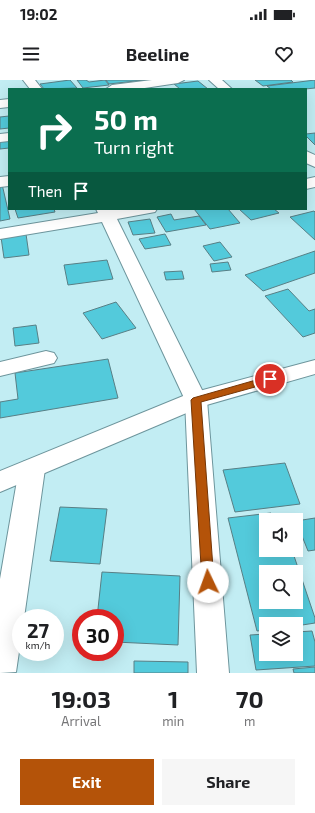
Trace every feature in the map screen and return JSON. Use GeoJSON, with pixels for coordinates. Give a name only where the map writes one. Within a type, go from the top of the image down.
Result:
{"type":"FeatureCollection","features":[{"type":"Feature","properties":{"kind":"street"},"geometry":{"type":"LineString","coordinates":[[29,80],[35,88]]}},
{"type":"Feature","properties":{"kind":"street"},"geometry":{"type":"LineString","coordinates":[[119,88],[178,80]]}},
{"type":"Feature","properties":{"kind":"street"},"geometry":{"type":"LineString","coordinates":[[215,80],[225,88]]}},
{"type":"Feature","properties":{"kind":"street"},"geometry":{"type":"LineString","coordinates":[[307,156],[315,163]]}},
{"type":"Feature","properties":{"kind":"street"},"geometry":{"type":"LineString","coordinates":[[0,234],[106,212],[135,210]]}},
{"type":"Feature","properties":{"kind":"street"},"geometry":{"type":"LineString","coordinates":[[106,212],[196,400],[213,673]]}},
{"type":"Feature","properties":{"kind":"street"},"geometry":{"type":"LineString","coordinates":[[0,369],[46,358]]}},
{"type":"Feature","properties":{"kind":"street"},"geometry":{"type":"LineString","coordinates":[[0,482],[196,400],[315,367]]}},
{"type":"Feature","properties":{"kind":"street"},"geometry":{"type":"LineString","coordinates":[[0,672],[32,469]]}},
{"type":"Feature","properties":{"kind":"building"},"geometry":{"type":"Polygon","coordinates":[[[70,80],[77,88],[43,88],[40,84],[70,80]]]}},
{"type":"Feature","properties":{"kind":"building"},"geometry":{"type":"Polygon","coordinates":[[[77,80],[86,80],[89,82],[105,80],[109,85],[83,88],[77,80]]]}},
{"type":"Feature","properties":{"kind":"building"},"geometry":{"type":"Polygon","coordinates":[[[106,80],[144,80],[109,84],[106,80]]]}},
{"type":"Feature","properties":{"kind":"building"},"geometry":{"type":"Polygon","coordinates":[[[255,80],[291,80],[293,82],[263,86],[255,80]]]}},
{"type":"Feature","properties":{"kind":"building"},"geometry":{"type":"Polygon","coordinates":[[[315,80],[315,88],[270,88],[267,86],[315,80]]]}},
{"type":"Feature","properties":{"kind":"building"},"geometry":{"type":"Polygon","coordinates":[[[198,81],[207,88],[179,88],[174,84],[198,81]]]}},
{"type":"Feature","properties":{"kind":"building"},"geometry":{"type":"Polygon","coordinates":[[[8,116],[8,128],[0,129],[0,117],[8,116]]]}},
{"type":"Feature","properties":{"kind":"building"},"geometry":{"type":"Polygon","coordinates":[[[315,133],[315,145],[307,137],[307,134],[315,133]]]}},
{"type":"Feature","properties":{"kind":"building"},"geometry":{"type":"Polygon","coordinates":[[[8,138],[8,148],[0,149],[0,139],[8,138]]]}},
{"type":"Feature","properties":{"kind":"building"},"geometry":{"type":"Polygon","coordinates":[[[0,184],[2,184],[10,219],[0,221],[0,184]]]}},
{"type":"Feature","properties":{"kind":"building"},"geometry":{"type":"Polygon","coordinates":[[[15,210],[54,210],[55,212],[18,218],[15,210]]]}},
{"type":"Feature","properties":{"kind":"building"},"geometry":{"type":"Polygon","coordinates":[[[195,210],[229,210],[240,223],[210,229],[195,210]]]}},
{"type":"Feature","properties":{"kind":"building"},"geometry":{"type":"Polygon","coordinates":[[[240,210],[275,210],[279,213],[251,220],[240,210]]]}},
{"type":"Feature","properties":{"kind":"building"},"geometry":{"type":"Polygon","coordinates":[[[315,212],[315,240],[290,217],[315,212]]]}},
{"type":"Feature","properties":{"kind":"building"},"geometry":{"type":"Polygon","coordinates":[[[171,214],[174,220],[199,216],[206,225],[166,232],[157,217],[171,214]]]}},
{"type":"Feature","properties":{"kind":"building"},"geometry":{"type":"Polygon","coordinates":[[[150,219],[155,233],[133,235],[128,222],[150,219]]]}},
{"type":"Feature","properties":{"kind":"building"},"geometry":{"type":"Polygon","coordinates":[[[26,234],[29,255],[4,258],[1,237],[26,234]]]}},
{"type":"Feature","properties":{"kind":"building"},"geometry":{"type":"Polygon","coordinates":[[[165,234],[171,245],[145,249],[139,239],[165,234]]]}},
{"type":"Feature","properties":{"kind":"building"},"geometry":{"type":"Polygon","coordinates":[[[220,242],[232,257],[214,261],[203,246],[220,242]]]}},
{"type":"Feature","properties":{"kind":"building"},"geometry":{"type":"Polygon","coordinates":[[[315,251],[315,273],[263,291],[245,275],[315,251]]]}},
{"type":"Feature","properties":{"kind":"building"},"geometry":{"type":"Polygon","coordinates":[[[107,260],[113,279],[68,285],[64,265],[107,260]]]}},
{"type":"Feature","properties":{"kind":"building"},"geometry":{"type":"Polygon","coordinates":[[[228,262],[231,270],[212,272],[210,264],[228,262]]]}},
{"type":"Feature","properties":{"kind":"building"},"geometry":{"type":"Polygon","coordinates":[[[182,271],[184,279],[166,280],[164,272],[182,271]]]}},
{"type":"Feature","properties":{"kind":"building"},"geometry":{"type":"Polygon","coordinates":[[[288,289],[309,311],[315,309],[315,333],[303,337],[265,296],[288,289]]]}},
{"type":"Feature","properties":{"kind":"building"},"geometry":{"type":"Polygon","coordinates":[[[116,302],[136,328],[102,339],[83,313],[116,302]]]}},
{"type":"Feature","properties":{"kind":"building"},"geometry":{"type":"Polygon","coordinates":[[[36,325],[39,343],[15,346],[13,328],[36,325]]]}},
{"type":"Feature","properties":{"kind":"building"},"geometry":{"type":"Polygon","coordinates":[[[108,359],[118,398],[0,418],[0,402],[18,399],[15,373],[108,359]]]}},
{"type":"Feature","properties":{"kind":"building"},"geometry":{"type":"Polygon","coordinates":[[[285,463],[300,504],[235,512],[223,470],[285,463]]]}},
{"type":"Feature","properties":{"kind":"building"},"geometry":{"type":"Polygon","coordinates":[[[60,507],[107,509],[100,564],[50,561],[60,507]]]}},
{"type":"Feature","properties":{"kind":"building"},"geometry":{"type":"Polygon","coordinates":[[[259,514],[259,557],[294,557],[297,565],[259,565],[259,609],[303,609],[303,583],[315,618],[315,623],[303,625],[303,617],[259,617],[259,631],[257,631],[228,518],[259,514]]]}},
{"type":"Feature","properties":{"kind":"building"},"geometry":{"type":"Polygon","coordinates":[[[315,518],[315,550],[308,551],[303,538],[303,520],[315,518]]]}},
{"type":"Feature","properties":{"kind":"building"},"geometry":{"type":"Polygon","coordinates":[[[102,572],[180,576],[178,645],[124,642],[124,609],[98,609],[102,572]]]}},
{"type":"Feature","properties":{"kind":"building"},"geometry":{"type":"Polygon","coordinates":[[[312,631],[315,642],[315,666],[256,670],[250,635],[259,634],[259,661],[303,661],[303,632],[312,631]]]}},
{"type":"Feature","properties":{"kind":"building"},"geometry":{"type":"Polygon","coordinates":[[[134,661],[188,662],[188,673],[134,673],[134,661]]]}},
{"type":"Feature","properties":{"kind":"building"},"geometry":{"type":"Polygon","coordinates":[[[315,667],[315,673],[294,673],[293,669],[315,667]]]}},
{"type":"Feature","properties":{"kind":"route"},"geometry":{"type":"LineString","coordinates":[[208,582],[196,400],[270,379]]}}]}
